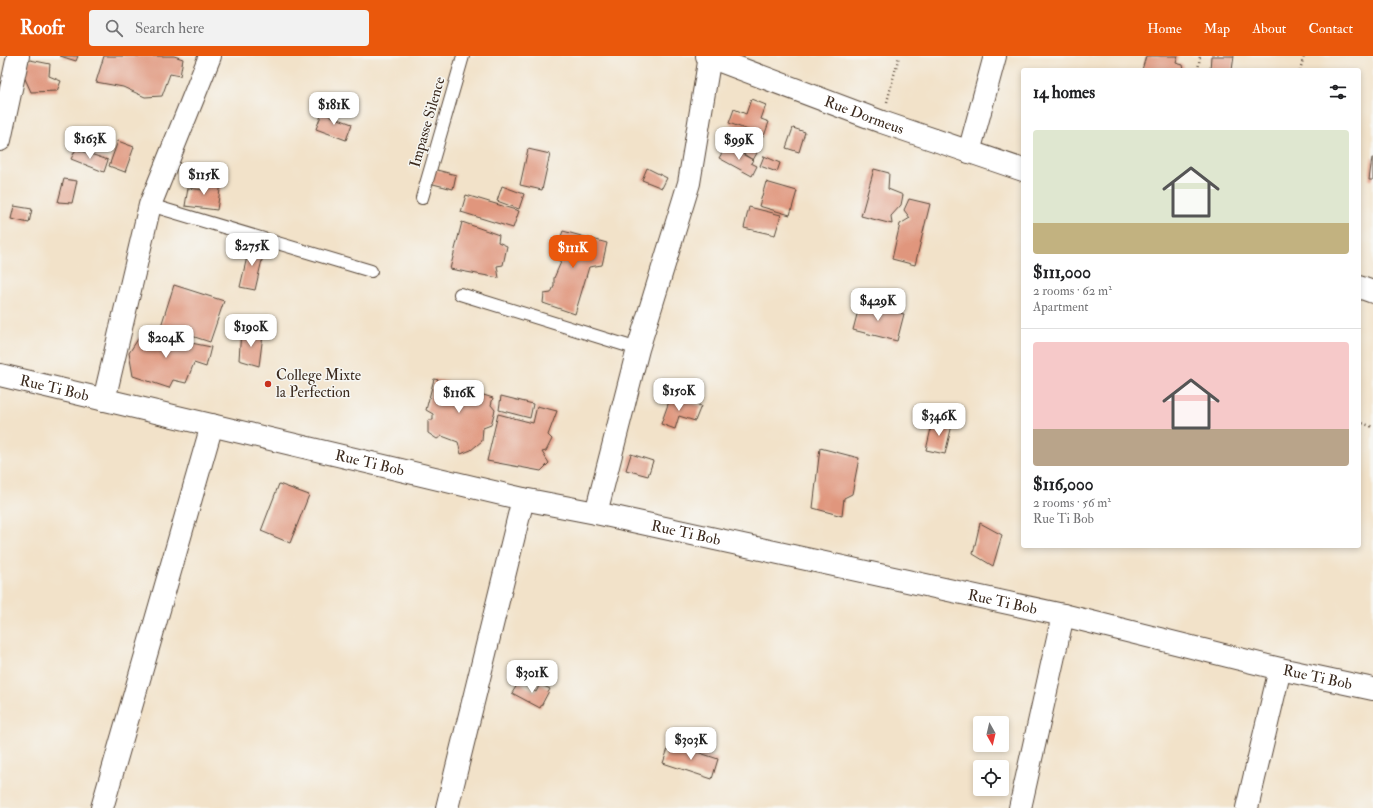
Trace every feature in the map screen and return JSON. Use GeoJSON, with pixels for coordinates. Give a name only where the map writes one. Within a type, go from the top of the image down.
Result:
{"type":"FeatureCollection","features":[{"type":"Feature","properties":{"kind":"street"},"geometry":{"type":"LineString","coordinates":[[0,140],[18,56]]}},
{"type":"Feature","properties":{"kind":"street"},"geometry":{"type":"LineString","coordinates":[[104,400],[150,205],[210,56]]}},
{"type":"Feature","properties":{"kind":"street"},"geometry":{"type":"LineString","coordinates":[[596,513],[638,349],[689,183],[709,56]]}},
{"type":"Feature","properties":{"kind":"street","name":"Rue Dormeus"},"geometry":{"type":"LineString","coordinates":[[709,56],[882,122],[1021,169]]}},
{"type":"Feature","properties":{"kind":"street"},"geometry":{"type":"LineString","coordinates":[[969,152],[995,56]]}},
{"type":"Feature","properties":{"kind":"street"},"geometry":{"type":"LineString","coordinates":[[1361,288],[1373,292]]}},
{"type":"Feature","properties":{"kind":"street","name":"Rue Ti Bob"},"geometry":{"type":"LineString","coordinates":[[0,375],[523,499],[596,513],[1063,615],[1280,670],[1373,689]]}},
{"type":"Feature","properties":{"kind":"street"},"geometry":{"type":"LineString","coordinates":[[102,808],[212,425]]}},
{"type":"Feature","properties":{"kind":"street"},"geometry":{"type":"LineString","coordinates":[[447,808],[523,499]]}},
{"type":"Feature","properties":{"kind":"street"},"geometry":{"type":"LineString","coordinates":[[1020,808],[1063,615]]}},
{"type":"Feature","properties":{"kind":"street"},"geometry":{"type":"LineString","coordinates":[[1247,808],[1280,670]]}},
{"type":"Feature","properties":{"kind":"lane","name":"Impasse Silence"},"geometry":{"type":"LineString","coordinates":[[422,198],[463,56]]}},
{"type":"Feature","properties":{"kind":"lane"},"geometry":{"type":"LineString","coordinates":[[150,205],[371,271]]}},
{"type":"Feature","properties":{"kind":"lane"},"geometry":{"type":"LineString","coordinates":[[460,294],[638,349]]}},
{"type":"Feature","properties":{"kind":"path"},"geometry":{"type":"LineString","coordinates":[[882,122],[899,56]]}},
{"type":"Feature","properties":{"kind":"path"},"geometry":{"type":"LineString","coordinates":[[1198,68],[1200,56]]}},
{"type":"Feature","properties":{"kind":"path"},"geometry":{"type":"LineString","coordinates":[[1301,68],[1304,56]]}},
{"type":"Feature","properties":{"kind":"path"},"geometry":{"type":"LineString","coordinates":[[1361,423],[1373,427]]}},
{"type":"Feature","properties":{"kind":"building"},"geometry":{"type":"Polygon","coordinates":[[[60,56],[78,56],[76,61],[60,56]]]}},
{"type":"Feature","properties":{"kind":"building"},"geometry":{"type":"Polygon","coordinates":[[[104,56],[174,56],[183,59],[180,76],[170,74],[162,96],[145,97],[123,87],[96,82],[104,56]]]}},
{"type":"Feature","properties":{"kind":"building"},"geometry":{"type":"Polygon","coordinates":[[[1146,56],[1178,56],[1176,63],[1183,65],[1184,68],[1143,68],[1146,56]]]}},
{"type":"Feature","properties":{"kind":"building"},"geometry":{"type":"Polygon","coordinates":[[[1211,56],[1234,56],[1232,68],[1210,68],[1211,56]]]}},
{"type":"Feature","properties":{"kind":"building"},"geometry":{"type":"Polygon","coordinates":[[[30,60],[50,64],[49,76],[61,81],[57,91],[31,92],[22,72],[30,60]]]}},
{"type":"Feature","properties":{"kind":"building"},"geometry":{"type":"Polygon","coordinates":[[[751,99],[766,105],[761,119],[769,122],[764,136],[729,123],[734,109],[746,114],[751,99]]]}},
{"type":"Feature","properties":{"kind":"building"},"geometry":{"type":"Polygon","coordinates":[[[322,113],[352,124],[346,140],[316,129],[322,113]]]}},
{"type":"Feature","properties":{"kind":"building"},"geometry":{"type":"Polygon","coordinates":[[[793,128],[805,132],[799,152],[786,148],[793,128]]]}},
{"type":"Feature","properties":{"kind":"building"},"geometry":{"type":"Polygon","coordinates":[[[741,130],[759,141],[753,150],[757,153],[753,160],[731,146],[741,130]]]}},
{"type":"Feature","properties":{"kind":"building"},"geometry":{"type":"Polygon","coordinates":[[[118,141],[134,147],[125,172],[109,166],[118,141]]]}},
{"type":"Feature","properties":{"kind":"building"},"geometry":{"type":"Polygon","coordinates":[[[725,148],[732,152],[733,149],[753,160],[751,163],[757,166],[752,176],[719,158],[725,148]]]}},
{"type":"Feature","properties":{"kind":"building"},"geometry":{"type":"Polygon","coordinates":[[[76,149],[108,160],[104,172],[71,159],[76,149]]]}},
{"type":"Feature","properties":{"kind":"building"},"geometry":{"type":"Polygon","coordinates":[[[528,149],[550,154],[542,190],[520,185],[528,149]]]}},
{"type":"Feature","properties":{"kind":"building"},"geometry":{"type":"Polygon","coordinates":[[[764,156],[780,163],[777,172],[760,166],[764,156]]]}},
{"type":"Feature","properties":{"kind":"building"},"geometry":{"type":"Polygon","coordinates":[[[1372,158],[1373,180],[1369,180],[1372,158]]]}},
{"type":"Feature","properties":{"kind":"building"},"geometry":{"type":"Polygon","coordinates":[[[647,168],[667,178],[662,188],[642,180],[647,168]]]}},
{"type":"Feature","properties":{"kind":"building"},"geometry":{"type":"Polygon","coordinates":[[[433,169],[456,175],[453,189],[429,183],[433,169]]]}},
{"type":"Feature","properties":{"kind":"building"},"geometry":{"type":"Polygon","coordinates":[[[874,169],[889,173],[888,189],[903,195],[901,205],[891,216],[892,224],[861,216],[874,169]]]}},
{"type":"Feature","properties":{"kind":"building"},"geometry":{"type":"Polygon","coordinates":[[[64,179],[77,181],[72,203],[58,202],[64,179]]]}},
{"type":"Feature","properties":{"kind":"building"},"geometry":{"type":"Polygon","coordinates":[[[204,181],[221,183],[217,210],[185,206],[188,188],[203,190],[204,181]]]}},
{"type":"Feature","properties":{"kind":"building"},"geometry":{"type":"Polygon","coordinates":[[[766,182],[797,191],[790,215],[759,206],[766,182]]]}},
{"type":"Feature","properties":{"kind":"building"},"geometry":{"type":"Polygon","coordinates":[[[502,186],[524,194],[519,209],[497,201],[502,186]]]}},
{"type":"Feature","properties":{"kind":"building"},"geometry":{"type":"Polygon","coordinates":[[[466,195],[519,211],[513,228],[461,212],[466,195]]]}},
{"type":"Feature","properties":{"kind":"building"},"geometry":{"type":"Polygon","coordinates":[[[909,199],[930,204],[915,265],[892,259],[900,224],[910,218],[904,210],[909,199]]]}},
{"type":"Feature","properties":{"kind":"building"},"geometry":{"type":"Polygon","coordinates":[[[14,206],[32,209],[29,223],[11,219],[14,206]]]}},
{"type":"Feature","properties":{"kind":"building"},"geometry":{"type":"Polygon","coordinates":[[[749,207],[781,215],[775,235],[744,228],[749,207]]]}},
{"type":"Feature","properties":{"kind":"building"},"geometry":{"type":"Polygon","coordinates":[[[462,222],[499,235],[498,242],[507,246],[503,265],[497,266],[499,278],[450,269],[462,222]]]}},
{"type":"Feature","properties":{"kind":"building"},"geometry":{"type":"Polygon","coordinates":[[[563,231],[607,243],[602,265],[589,267],[575,314],[543,303],[544,294],[551,293],[554,286],[554,278],[561,262],[553,257],[563,231]]]}},
{"type":"Feature","properties":{"kind":"building"},"geometry":{"type":"Polygon","coordinates":[[[250,244],[265,247],[255,290],[240,287],[250,244]]]}},
{"type":"Feature","properties":{"kind":"building"},"geometry":{"type":"Polygon","coordinates":[[[174,285],[224,301],[210,342],[161,326],[174,285]]]}},
{"type":"Feature","properties":{"kind":"building"},"geometry":{"type":"Polygon","coordinates":[[[860,303],[904,314],[897,341],[853,330],[860,303]]]}},
{"type":"Feature","properties":{"kind":"building"},"geometry":{"type":"Polygon","coordinates":[[[241,330],[263,335],[259,366],[239,360],[241,330]]]}},
{"type":"Feature","properties":{"kind":"building"},"geometry":{"type":"Polygon","coordinates":[[[142,333],[211,347],[206,367],[194,363],[186,383],[173,380],[169,388],[133,376],[129,353],[142,333]]]}},
{"type":"Feature","properties":{"kind":"building"},"geometry":{"type":"Polygon","coordinates":[[[434,379],[464,385],[465,389],[493,398],[491,405],[495,410],[491,425],[483,428],[482,441],[471,450],[461,454],[458,442],[442,436],[437,439],[428,433],[428,420],[433,420],[433,414],[426,410],[434,379]]]}},
{"type":"Feature","properties":{"kind":"building"},"geometry":{"type":"Polygon","coordinates":[[[501,396],[533,404],[530,418],[499,410],[501,396]]]}},
{"type":"Feature","properties":{"kind":"building"},"geometry":{"type":"Polygon","coordinates":[[[671,396],[701,406],[695,421],[679,416],[675,429],[661,424],[671,396]]]}},
{"type":"Feature","properties":{"kind":"building"},"geometry":{"type":"Polygon","coordinates":[[[537,406],[557,411],[548,435],[552,439],[546,451],[542,452],[549,463],[541,471],[487,461],[498,414],[533,423],[537,406]]]}},
{"type":"Feature","properties":{"kind":"building"},"geometry":{"type":"Polygon","coordinates":[[[933,420],[952,425],[945,454],[926,450],[933,420]]]}},
{"type":"Feature","properties":{"kind":"building"},"geometry":{"type":"Polygon","coordinates":[[[820,448],[859,458],[852,494],[844,498],[842,516],[813,508],[820,448]]]}},
{"type":"Feature","properties":{"kind":"building"},"geometry":{"type":"Polygon","coordinates":[[[631,454],[653,461],[648,476],[626,470],[631,454]]]}},
{"type":"Feature","properties":{"kind":"building"},"geometry":{"type":"Polygon","coordinates":[[[279,484],[309,495],[290,543],[261,531],[279,484]]]}},
{"type":"Feature","properties":{"kind":"building"},"geometry":{"type":"Polygon","coordinates":[[[980,523],[1002,535],[993,566],[973,554],[980,523]]]}},
{"type":"Feature","properties":{"kind":"building"},"geometry":{"type":"Polygon","coordinates":[[[519,682],[536,692],[540,684],[550,689],[540,708],[512,693],[519,682]]]}},
{"type":"Feature","properties":{"kind":"building"},"geometry":{"type":"Polygon","coordinates":[[[670,743],[718,759],[712,779],[663,763],[670,743]]]}},
{"type":"Feature","properties":{"kind":"place","name":"College Mixte la Perfection"},"geometry":{"type":"Point","coordinates":[268,384]}}]}
